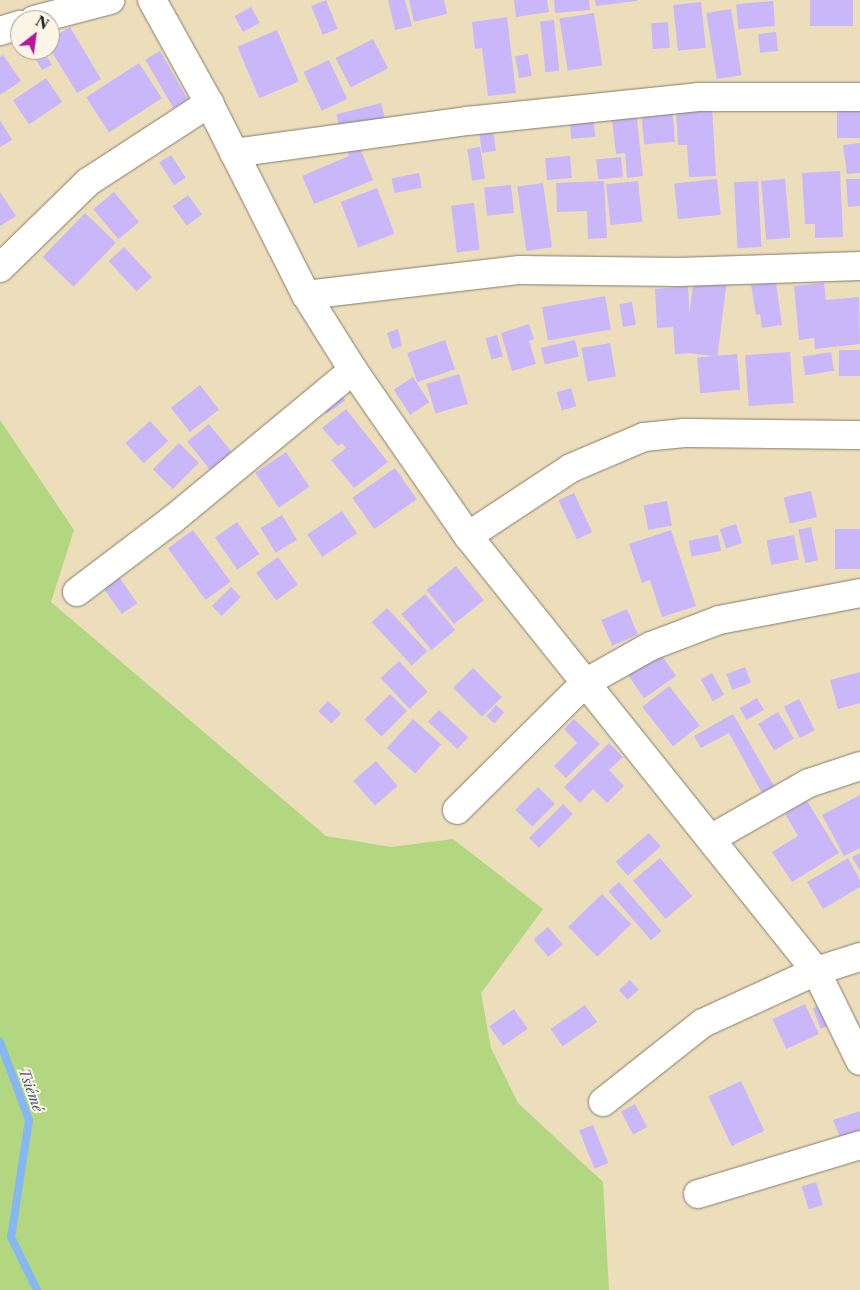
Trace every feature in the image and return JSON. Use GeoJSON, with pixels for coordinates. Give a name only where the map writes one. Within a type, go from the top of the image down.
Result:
{"type":"FeatureCollection","features":[{"type":"Feature","properties":{"kind":"street"},"geometry":{"type":"LineString","coordinates":[[60,13],[110,0]]}},
{"type":"Feature","properties":{"kind":"street"},"geometry":{"type":"LineString","coordinates":[[152,0],[209,103],[306,294],[353,370],[468,536],[584,682],[712,838],[816,971],[860,1062]]}},
{"type":"Feature","properties":{"kind":"street"},"geometry":{"type":"LineString","coordinates":[[234,153],[467,121],[698,97],[860,98]]}},
{"type":"Feature","properties":{"kind":"street"},"geometry":{"type":"LineString","coordinates":[[0,268],[88,182],[209,103]]}},
{"type":"Feature","properties":{"kind":"street"},"geometry":{"type":"LineString","coordinates":[[306,294],[520,270],[678,272],[860,266]]}},
{"type":"Feature","properties":{"kind":"street"},"geometry":{"type":"LineString","coordinates":[[76,592],[172,520],[353,370]]}},
{"type":"Feature","properties":{"kind":"street"},"geometry":{"type":"LineString","coordinates":[[468,536],[571,468],[644,437],[684,433],[860,435]]}},
{"type":"Feature","properties":{"kind":"street"},"geometry":{"type":"LineString","coordinates":[[457,810],[584,682],[686,631],[743,615],[860,593]]}},
{"type":"Feature","properties":{"kind":"street"},"geometry":{"type":"LineString","coordinates":[[712,838],[809,783],[860,766]]}},
{"type":"Feature","properties":{"kind":"street"},"geometry":{"type":"LineString","coordinates":[[603,1102],[703,1023],[816,971],[860,957]]}},
{"type":"Feature","properties":{"kind":"street"},"geometry":{"type":"LineString","coordinates":[[698,1194],[860,1145]]}},
{"type":"Feature","properties":{"kind":"green space"},"geometry":{"type":"Polygon","coordinates":[[[0,420],[74,530],[51,602],[326,836],[391,847],[453,839],[543,909],[481,993],[491,1048],[518,1103],[603,1182],[609,1290],[0,1290],[0,420]]]}},
{"type":"Feature","properties":{"kind":"building"},"geometry":{"type":"Polygon","coordinates":[[[326,0],[338,29],[323,35],[311,6],[326,0]]]}},
{"type":"Feature","properties":{"kind":"building"},"geometry":{"type":"Polygon","coordinates":[[[388,0],[405,0],[412,26],[395,30],[388,0]]]}},
{"type":"Feature","properties":{"kind":"building"},"geometry":{"type":"Polygon","coordinates":[[[409,0],[444,0],[447,14],[414,22],[409,0]]]}},
{"type":"Feature","properties":{"kind":"building"},"geometry":{"type":"Polygon","coordinates":[[[514,0],[547,0],[549,12],[516,17],[514,0]]]}},
{"type":"Feature","properties":{"kind":"building"},"geometry":{"type":"Polygon","coordinates":[[[554,0],[589,0],[590,10],[555,13],[554,0]]]}},
{"type":"Feature","properties":{"kind":"building"},"geometry":{"type":"Polygon","coordinates":[[[595,0],[637,0],[637,1],[596,6],[595,0]]]}},
{"type":"Feature","properties":{"kind":"building"},"geometry":{"type":"Polygon","coordinates":[[[810,0],[853,0],[853,26],[810,26],[810,0]]]}},
{"type":"Feature","properties":{"kind":"building"},"geometry":{"type":"Polygon","coordinates":[[[773,1],[775,26],[738,29],[736,4],[773,1]]]}},
{"type":"Feature","properties":{"kind":"building"},"geometry":{"type":"Polygon","coordinates":[[[701,2],[706,48],[678,51],[673,5],[701,2]]]}},
{"type":"Feature","properties":{"kind":"building"},"geometry":{"type":"Polygon","coordinates":[[[251,7],[260,23],[243,32],[234,16],[251,7]]]}},
{"type":"Feature","properties":{"kind":"building"},"geometry":{"type":"Polygon","coordinates":[[[731,9],[741,75],[717,79],[706,13],[731,9]]]}},
{"type":"Feature","properties":{"kind":"building"},"geometry":{"type":"Polygon","coordinates":[[[594,13],[602,65],[568,71],[559,18],[594,13]]]}},
{"type":"Feature","properties":{"kind":"building"},"geometry":{"type":"Polygon","coordinates":[[[507,17],[516,93],[488,96],[482,48],[475,49],[472,22],[507,17]]]}},
{"type":"Feature","properties":{"kind":"building"},"geometry":{"type":"Polygon","coordinates":[[[554,20],[559,71],[545,72],[540,21],[554,20]]]}},
{"type":"Feature","properties":{"kind":"building"},"geometry":{"type":"Polygon","coordinates":[[[668,22],[670,48],[653,49],[651,23],[668,22]]]}},
{"type":"Feature","properties":{"kind":"building"},"geometry":{"type":"Polygon","coordinates":[[[70,27],[101,79],[77,93],[57,60],[60,60],[60,33],[70,27]]]}},
{"type":"Feature","properties":{"kind":"building"},"geometry":{"type":"Polygon","coordinates":[[[277,30],[299,82],[259,98],[237,47],[277,30]]]}},
{"type":"Feature","properties":{"kind":"building"},"geometry":{"type":"Polygon","coordinates":[[[776,32],[778,51],[760,53],[758,34],[776,32]]]}},
{"type":"Feature","properties":{"kind":"building"},"geometry":{"type":"Polygon","coordinates":[[[373,39],[388,68],[351,87],[336,58],[373,39]]]}},
{"type":"Feature","properties":{"kind":"building"},"geometry":{"type":"Polygon","coordinates":[[[160,51],[188,99],[173,108],[145,60],[160,51]]]}},
{"type":"Feature","properties":{"kind":"building"},"geometry":{"type":"Polygon","coordinates":[[[528,54],[532,76],[519,78],[515,56],[528,54]]]}},
{"type":"Feature","properties":{"kind":"building"},"geometry":{"type":"Polygon","coordinates":[[[3,55],[21,81],[0,95],[0,57],[3,55]]]}},
{"type":"Feature","properties":{"kind":"building"},"geometry":{"type":"Polygon","coordinates":[[[36,60],[49,60],[52,65],[42,70],[36,60]]]}},
{"type":"Feature","properties":{"kind":"building"},"geometry":{"type":"Polygon","coordinates":[[[329,60],[347,99],[322,111],[304,72],[329,60]]]}},
{"type":"Feature","properties":{"kind":"building"},"geometry":{"type":"Polygon","coordinates":[[[139,63],[162,98],[109,133],[86,97],[139,63]]]}},
{"type":"Feature","properties":{"kind":"building"},"geometry":{"type":"Polygon","coordinates":[[[46,78],[62,102],[29,124],[13,100],[46,78]]]}},
{"type":"Feature","properties":{"kind":"building"},"geometry":{"type":"Polygon","coordinates":[[[381,103],[385,119],[340,130],[336,114],[381,103]]]}},
{"type":"Feature","properties":{"kind":"building"},"geometry":{"type":"Polygon","coordinates":[[[672,107],[675,142],[644,145],[641,110],[672,107]]]}},
{"type":"Feature","properties":{"kind":"building"},"geometry":{"type":"Polygon","coordinates":[[[712,108],[716,176],[689,177],[687,145],[678,145],[676,110],[712,108]]]}},
{"type":"Feature","properties":{"kind":"building"},"geometry":{"type":"Polygon","coordinates":[[[837,108],[860,108],[860,138],[837,138],[837,108]]]}},
{"type":"Feature","properties":{"kind":"building"},"geometry":{"type":"Polygon","coordinates":[[[636,110],[643,176],[627,178],[625,153],[616,154],[611,112],[636,110]]]}},
{"type":"Feature","properties":{"kind":"building"},"geometry":{"type":"Polygon","coordinates":[[[0,120],[12,140],[0,147],[0,120]]]}},
{"type":"Feature","properties":{"kind":"building"},"geometry":{"type":"Polygon","coordinates":[[[594,121],[595,137],[571,139],[570,123],[594,121]]]}},
{"type":"Feature","properties":{"kind":"building"},"geometry":{"type":"Polygon","coordinates":[[[492,123],[496,151],[482,153],[478,125],[492,123]]]}},
{"type":"Feature","properties":{"kind":"building"},"geometry":{"type":"Polygon","coordinates":[[[357,141],[373,180],[314,204],[302,176],[349,156],[345,145],[357,141]]]}},
{"type":"Feature","properties":{"kind":"building"},"geometry":{"type":"Polygon","coordinates":[[[860,143],[860,173],[847,174],[843,145],[860,143]]]}},
{"type":"Feature","properties":{"kind":"building"},"geometry":{"type":"Polygon","coordinates":[[[480,147],[485,179],[472,181],[467,149],[480,147]]]}},
{"type":"Feature","properties":{"kind":"building"},"geometry":{"type":"Polygon","coordinates":[[[171,155],[186,178],[174,185],[159,163],[171,155]]]}},
{"type":"Feature","properties":{"kind":"building"},"geometry":{"type":"Polygon","coordinates":[[[570,156],[572,178],[547,180],[545,158],[570,156]]]}},
{"type":"Feature","properties":{"kind":"building"},"geometry":{"type":"Polygon","coordinates":[[[621,157],[623,177],[598,180],[596,160],[621,157]]]}},
{"type":"Feature","properties":{"kind":"building"},"geometry":{"type":"Polygon","coordinates":[[[840,171],[843,237],[815,238],[815,224],[805,224],[802,173],[840,171]]]}},
{"type":"Feature","properties":{"kind":"building"},"geometry":{"type":"Polygon","coordinates":[[[419,173],[422,188],[394,193],[392,178],[419,173]]]}},
{"type":"Feature","properties":{"kind":"building"},"geometry":{"type":"Polygon","coordinates":[[[717,179],[721,215],[678,219],[674,183],[717,179]]]}},
{"type":"Feature","properties":{"kind":"building"},"geometry":{"type":"Polygon","coordinates":[[[785,179],[790,238],[766,240],[761,181],[785,179]]]}},
{"type":"Feature","properties":{"kind":"building"},"geometry":{"type":"Polygon","coordinates":[[[846,179],[860,179],[860,206],[848,207],[846,179]]]}},
{"type":"Feature","properties":{"kind":"building"},"geometry":{"type":"Polygon","coordinates":[[[604,181],[607,238],[588,239],[587,211],[557,212],[556,183],[604,181]]]}},
{"type":"Feature","properties":{"kind":"building"},"geometry":{"type":"Polygon","coordinates":[[[638,181],[642,222],[610,225],[606,184],[638,181]]]}},
{"type":"Feature","properties":{"kind":"building"},"geometry":{"type":"Polygon","coordinates":[[[758,181],[761,247],[737,248],[734,182],[758,181]]]}},
{"type":"Feature","properties":{"kind":"building"},"geometry":{"type":"Polygon","coordinates":[[[543,183],[552,247],[526,251],[517,187],[543,183]]]}},
{"type":"Feature","properties":{"kind":"building"},"geometry":{"type":"Polygon","coordinates":[[[511,185],[514,213],[487,216],[484,188],[511,185]]]}},
{"type":"Feature","properties":{"kind":"building"},"geometry":{"type":"Polygon","coordinates":[[[377,188],[395,234],[358,248],[341,202],[377,188]]]}},
{"type":"Feature","properties":{"kind":"building"},"geometry":{"type":"Polygon","coordinates":[[[0,192],[16,216],[0,226],[0,192]]]}},
{"type":"Feature","properties":{"kind":"building"},"geometry":{"type":"Polygon","coordinates":[[[114,192],[139,222],[118,239],[93,209],[114,192]]]}},
{"type":"Feature","properties":{"kind":"building"},"geometry":{"type":"Polygon","coordinates":[[[188,195],[202,214],[187,226],[173,206],[188,195]]]}},
{"type":"Feature","properties":{"kind":"building"},"geometry":{"type":"Polygon","coordinates":[[[474,203],[480,250],[457,252],[451,206],[474,203]]]}},
{"type":"Feature","properties":{"kind":"building"},"geometry":{"type":"Polygon","coordinates":[[[85,213],[116,243],[74,287],[43,257],[85,213]]]}},
{"type":"Feature","properties":{"kind":"building"},"geometry":{"type":"Polygon","coordinates":[[[124,247],[152,277],[137,291],[109,261],[124,247]]]}},
{"type":"Feature","properties":{"kind":"building"},"geometry":{"type":"Polygon","coordinates":[[[694,277],[727,281],[717,356],[685,352],[694,277]]]}},
{"type":"Feature","properties":{"kind":"building"},"geometry":{"type":"Polygon","coordinates":[[[776,282],[782,325],[762,328],[760,314],[756,315],[751,285],[776,282]]]}},
{"type":"Feature","properties":{"kind":"building"},"geometry":{"type":"Polygon","coordinates":[[[824,283],[826,300],[859,297],[860,344],[815,349],[814,338],[799,340],[794,286],[824,283]]]}},
{"type":"Feature","properties":{"kind":"building"},"geometry":{"type":"Polygon","coordinates":[[[688,286],[692,353],[675,354],[673,327],[657,328],[655,289],[688,286]]]}},
{"type":"Feature","properties":{"kind":"building"},"geometry":{"type":"Polygon","coordinates":[[[605,296],[611,329],[548,341],[542,307],[605,296]]]}},
{"type":"Feature","properties":{"kind":"building"},"geometry":{"type":"Polygon","coordinates":[[[632,302],[636,325],[623,327],[619,304],[632,302]]]}},
{"type":"Feature","properties":{"kind":"building"},"geometry":{"type":"Polygon","coordinates":[[[529,324],[534,339],[529,341],[536,364],[512,371],[501,333],[529,324]]]}},
{"type":"Feature","properties":{"kind":"building"},"geometry":{"type":"Polygon","coordinates":[[[398,329],[402,346],[392,349],[387,333],[398,329]]]}},
{"type":"Feature","properties":{"kind":"building"},"geometry":{"type":"Polygon","coordinates":[[[497,335],[503,356],[492,359],[485,338],[497,335]]]}},
{"type":"Feature","properties":{"kind":"building"},"geometry":{"type":"Polygon","coordinates":[[[445,340],[455,369],[417,382],[407,353],[445,340]]]}},
{"type":"Feature","properties":{"kind":"building"},"geometry":{"type":"Polygon","coordinates":[[[575,340],[579,357],[545,364],[541,348],[575,340]]]}},
{"type":"Feature","properties":{"kind":"building"},"geometry":{"type":"Polygon","coordinates":[[[610,343],[616,376],[587,382],[581,348],[610,343]]]}},
{"type":"Feature","properties":{"kind":"building"},"geometry":{"type":"Polygon","coordinates":[[[839,350],[860,350],[860,376],[839,376],[839,350]]]}},
{"type":"Feature","properties":{"kind":"building"},"geometry":{"type":"Polygon","coordinates":[[[790,352],[794,403],[749,406],[745,355],[790,352]]]}},
{"type":"Feature","properties":{"kind":"building"},"geometry":{"type":"Polygon","coordinates":[[[831,352],[834,371],[805,375],[802,357],[831,352]]]}},
{"type":"Feature","properties":{"kind":"building"},"geometry":{"type":"Polygon","coordinates":[[[737,354],[740,390],[700,393],[697,357],[737,354]]]}},
{"type":"Feature","properties":{"kind":"building"},"geometry":{"type":"Polygon","coordinates":[[[459,374],[468,404],[436,414],[426,384],[459,374]]]}},
{"type":"Feature","properties":{"kind":"building"},"geometry":{"type":"Polygon","coordinates":[[[413,377],[429,402],[410,415],[394,390],[413,377]]]}},
{"type":"Feature","properties":{"kind":"building"},"geometry":{"type":"Polygon","coordinates":[[[200,385],[219,409],[190,432],[171,408],[200,385]]]}},
{"type":"Feature","properties":{"kind":"building"},"geometry":{"type":"Polygon","coordinates":[[[571,388],[576,406],[562,410],[557,392],[571,388]]]}},
{"type":"Feature","properties":{"kind":"building"},"geometry":{"type":"Polygon","coordinates":[[[337,389],[345,400],[327,414],[318,403],[337,389]]]}},
{"type":"Feature","properties":{"kind":"building"},"geometry":{"type":"Polygon","coordinates":[[[346,409],[388,462],[354,488],[331,460],[346,448],[342,443],[338,446],[322,428],[346,409]]]}},
{"type":"Feature","properties":{"kind":"building"},"geometry":{"type":"Polygon","coordinates":[[[150,421],[168,441],[144,463],[125,443],[150,421]]]}},
{"type":"Feature","properties":{"kind":"building"},"geometry":{"type":"Polygon","coordinates":[[[209,424],[233,454],[211,471],[187,442],[209,424]]]}},
{"type":"Feature","properties":{"kind":"building"},"geometry":{"type":"Polygon","coordinates":[[[179,443],[199,463],[173,489],[153,469],[179,443]]]}},
{"type":"Feature","properties":{"kind":"building"},"geometry":{"type":"Polygon","coordinates":[[[286,452],[309,487],[279,508],[255,473],[286,452]]]}},
{"type":"Feature","properties":{"kind":"building"},"geometry":{"type":"Polygon","coordinates":[[[395,468],[417,499],[374,529],[352,498],[395,468]]]}},
{"type":"Feature","properties":{"kind":"building"},"geometry":{"type":"Polygon","coordinates":[[[811,491],[817,517],[790,524],[784,497],[811,491]]]}},
{"type":"Feature","properties":{"kind":"building"},"geometry":{"type":"Polygon","coordinates":[[[574,493],[592,532],[577,539],[559,500],[574,493]]]}},
{"type":"Feature","properties":{"kind":"building"},"geometry":{"type":"Polygon","coordinates":[[[667,501],[672,526],[648,530],[643,506],[667,501]]]}},
{"type":"Feature","properties":{"kind":"building"},"geometry":{"type":"Polygon","coordinates":[[[342,511],[357,533],[322,557],[307,534],[342,511]]]}},
{"type":"Feature","properties":{"kind":"building"},"geometry":{"type":"Polygon","coordinates":[[[282,515],[297,540],[276,553],[261,528],[282,515]]]}},
{"type":"Feature","properties":{"kind":"building"},"geometry":{"type":"Polygon","coordinates":[[[237,522],[259,554],[237,569],[215,537],[237,522]]]}},
{"type":"Feature","properties":{"kind":"building"},"geometry":{"type":"Polygon","coordinates":[[[736,524],[742,543],[726,548],[720,529],[736,524]]]}},
{"type":"Feature","properties":{"kind":"building"},"geometry":{"type":"Polygon","coordinates":[[[811,527],[818,560],[805,563],[798,530],[811,527]]]}},
{"type":"Feature","properties":{"kind":"building"},"geometry":{"type":"Polygon","coordinates":[[[835,529],[860,529],[860,569],[835,569],[835,529]]]}},
{"type":"Feature","properties":{"kind":"building"},"geometry":{"type":"Polygon","coordinates":[[[193,530],[231,582],[206,600],[168,548],[193,530]]]}},
{"type":"Feature","properties":{"kind":"building"},"geometry":{"type":"Polygon","coordinates":[[[671,530],[696,606],[662,617],[650,580],[642,583],[629,544],[671,530]]]}},
{"type":"Feature","properties":{"kind":"building"},"geometry":{"type":"Polygon","coordinates":[[[718,535],[721,551],[692,556],[689,541],[718,535]]]}},
{"type":"Feature","properties":{"kind":"building"},"geometry":{"type":"Polygon","coordinates":[[[794,535],[799,560],[771,565],[767,540],[794,535]]]}},
{"type":"Feature","properties":{"kind":"building"},"geometry":{"type":"Polygon","coordinates":[[[278,557],[298,585],[276,600],[256,573],[278,557]]]}},
{"type":"Feature","properties":{"kind":"building"},"geometry":{"type":"Polygon","coordinates":[[[456,566],[484,600],[454,624],[426,590],[456,566]]]}},
{"type":"Feature","properties":{"kind":"building"},"geometry":{"type":"Polygon","coordinates":[[[119,577],[137,603],[122,614],[103,588],[119,577]]]}},
{"type":"Feature","properties":{"kind":"building"},"geometry":{"type":"Polygon","coordinates":[[[231,587],[241,597],[222,616],[212,606],[231,587]]]}},
{"type":"Feature","properties":{"kind":"building"},"geometry":{"type":"Polygon","coordinates":[[[425,594],[455,630],[431,650],[401,614],[425,594]]]}},
{"type":"Feature","properties":{"kind":"building"},"geometry":{"type":"Polygon","coordinates":[[[387,608],[427,651],[412,665],[372,622],[387,608]]]}},
{"type":"Feature","properties":{"kind":"building"},"geometry":{"type":"Polygon","coordinates":[[[627,609],[638,635],[612,646],[601,620],[627,609]]]}},
{"type":"Feature","properties":{"kind":"building"},"geometry":{"type":"Polygon","coordinates":[[[660,653],[676,676],[644,698],[628,675],[660,653]]]}},
{"type":"Feature","properties":{"kind":"building"},"geometry":{"type":"Polygon","coordinates":[[[399,661],[428,692],[409,709],[381,678],[399,661]]]}},
{"type":"Feature","properties":{"kind":"building"},"geometry":{"type":"Polygon","coordinates":[[[745,667],[751,683],[732,690],[726,674],[745,667]]]}},
{"type":"Feature","properties":{"kind":"building"},"geometry":{"type":"Polygon","coordinates":[[[473,668],[502,697],[482,717],[453,688],[473,668]]]}},
{"type":"Feature","properties":{"kind":"building"},"geometry":{"type":"Polygon","coordinates":[[[860,672],[860,703],[838,709],[830,680],[860,672]]]}},
{"type":"Feature","properties":{"kind":"building"},"geometry":{"type":"Polygon","coordinates":[[[712,673],[724,695],[713,701],[701,679],[712,673]]]}},
{"type":"Feature","properties":{"kind":"building"},"geometry":{"type":"Polygon","coordinates":[[[669,686],[700,725],[673,746],[642,707],[669,686]]]}},
{"type":"Feature","properties":{"kind":"building"},"geometry":{"type":"Polygon","coordinates":[[[390,694],[407,711],[382,736],[365,719],[390,694]]]}},
{"type":"Feature","properties":{"kind":"building"},"geometry":{"type":"Polygon","coordinates":[[[757,698],[764,710],[747,720],[740,708],[757,698]]]}},
{"type":"Feature","properties":{"kind":"building"},"geometry":{"type":"Polygon","coordinates":[[[799,699],[815,730],[800,738],[784,707],[799,699]]]}},
{"type":"Feature","properties":{"kind":"building"},"geometry":{"type":"Polygon","coordinates":[[[328,701],[341,713],[332,724],[318,711],[328,701]]]}},
{"type":"Feature","properties":{"kind":"building"},"geometry":{"type":"Polygon","coordinates":[[[496,705],[504,712],[494,724],[486,716],[496,705]]]}},
{"type":"Feature","properties":{"kind":"building"},"geometry":{"type":"Polygon","coordinates":[[[439,710],[468,737],[457,749],[428,722],[439,710]]]}},
{"type":"Feature","properties":{"kind":"building"},"geometry":{"type":"Polygon","coordinates":[[[778,712],[794,739],[774,750],[758,724],[778,712]]]}},
{"type":"Feature","properties":{"kind":"building"},"geometry":{"type":"Polygon","coordinates":[[[733,714],[774,786],[762,793],[729,733],[701,748],[694,736],[733,714]]]}},
{"type":"Feature","properties":{"kind":"building"},"geometry":{"type":"Polygon","coordinates":[[[413,719],[441,744],[415,773],[387,748],[413,719]]]}},
{"type":"Feature","properties":{"kind":"building"},"geometry":{"type":"Polygon","coordinates":[[[574,719],[600,744],[566,778],[554,766],[577,743],[564,729],[574,719]]]}},
{"type":"Feature","properties":{"kind":"building"},"geometry":{"type":"Polygon","coordinates":[[[609,743],[623,757],[609,770],[624,786],[607,803],[593,789],[580,803],[564,787],[609,743]]]}},
{"type":"Feature","properties":{"kind":"building"},"geometry":{"type":"Polygon","coordinates":[[[376,761],[398,786],[375,806],[353,781],[376,761]]]}},
{"type":"Feature","properties":{"kind":"building"},"geometry":{"type":"Polygon","coordinates":[[[538,787],[555,804],[532,827],[515,810],[538,787]]]}},
{"type":"Feature","properties":{"kind":"building"},"geometry":{"type":"Polygon","coordinates":[[[860,795],[860,848],[844,856],[822,815],[860,795]]]}},
{"type":"Feature","properties":{"kind":"building"},"geometry":{"type":"Polygon","coordinates":[[[807,801],[839,853],[792,882],[772,852],[798,836],[785,814],[807,801]]]}},
{"type":"Feature","properties":{"kind":"building"},"geometry":{"type":"Polygon","coordinates":[[[563,804],[573,814],[539,848],[529,838],[563,804]]]}},
{"type":"Feature","properties":{"kind":"building"},"geometry":{"type":"Polygon","coordinates":[[[649,833],[661,847],[628,875],[616,862],[649,833]]]}},
{"type":"Feature","properties":{"kind":"building"},"geometry":{"type":"Polygon","coordinates":[[[860,853],[860,871],[852,857],[860,853]]]}},
{"type":"Feature","properties":{"kind":"building"},"geometry":{"type":"Polygon","coordinates":[[[660,858],[692,896],[665,919],[633,880],[660,858]]]}},
{"type":"Feature","properties":{"kind":"building"},"geometry":{"type":"Polygon","coordinates":[[[848,858],[860,880],[860,887],[823,909],[807,882],[848,858]]]}},
{"type":"Feature","properties":{"kind":"building"},"geometry":{"type":"Polygon","coordinates":[[[619,882],[662,931],[651,940],[608,891],[619,882]]]}},
{"type":"Feature","properties":{"kind":"building"},"geometry":{"type":"Polygon","coordinates":[[[602,894],[631,924],[597,957],[568,927],[602,894]]]}},
{"type":"Feature","properties":{"kind":"building"},"geometry":{"type":"Polygon","coordinates":[[[548,927],[563,945],[548,957],[533,939],[548,927]]]}},
{"type":"Feature","properties":{"kind":"building"},"geometry":{"type":"Polygon","coordinates":[[[630,980],[639,990],[628,1000],[619,990],[630,980]]]}},
{"type":"Feature","properties":{"kind":"building"},"geometry":{"type":"Polygon","coordinates":[[[805,1004],[819,1034],[786,1049],[772,1019],[805,1004]]]}},
{"type":"Feature","properties":{"kind":"building"},"geometry":{"type":"Polygon","coordinates":[[[824,1004],[832,1025],[821,1029],[813,1008],[824,1004]]]}},
{"type":"Feature","properties":{"kind":"building"},"geometry":{"type":"Polygon","coordinates":[[[585,1005],[597,1022],[563,1046],[551,1029],[585,1005]]]}},
{"type":"Feature","properties":{"kind":"building"},"geometry":{"type":"Polygon","coordinates":[[[514,1009],[528,1029],[503,1046],[489,1026],[514,1009]]]}},
{"type":"Feature","properties":{"kind":"building"},"geometry":{"type":"Polygon","coordinates":[[[741,1081],[764,1131],[732,1146],[708,1096],[741,1081]]]}},
{"type":"Feature","properties":{"kind":"building"},"geometry":{"type":"Polygon","coordinates":[[[635,1104],[647,1127],[633,1134],[621,1112],[635,1104]]]}},
{"type":"Feature","properties":{"kind":"building"},"geometry":{"type":"Polygon","coordinates":[[[860,1111],[860,1131],[840,1138],[833,1120],[860,1111]]]}},
{"type":"Feature","properties":{"kind":"building"},"geometry":{"type":"Polygon","coordinates":[[[593,1125],[608,1163],[594,1169],[579,1131],[593,1125]]]}},
{"type":"Feature","properties":{"kind":"building"},"geometry":{"type":"Polygon","coordinates":[[[816,1182],[823,1205],[809,1209],[802,1186],[816,1182]]]}},
{"type":"Feature","properties":{"kind":"waterway","name":"Tsiémé"},"geometry":{"type":"LineString","coordinates":[[0,1042],[29,1120],[11,1237],[37,1290]]}}]}
